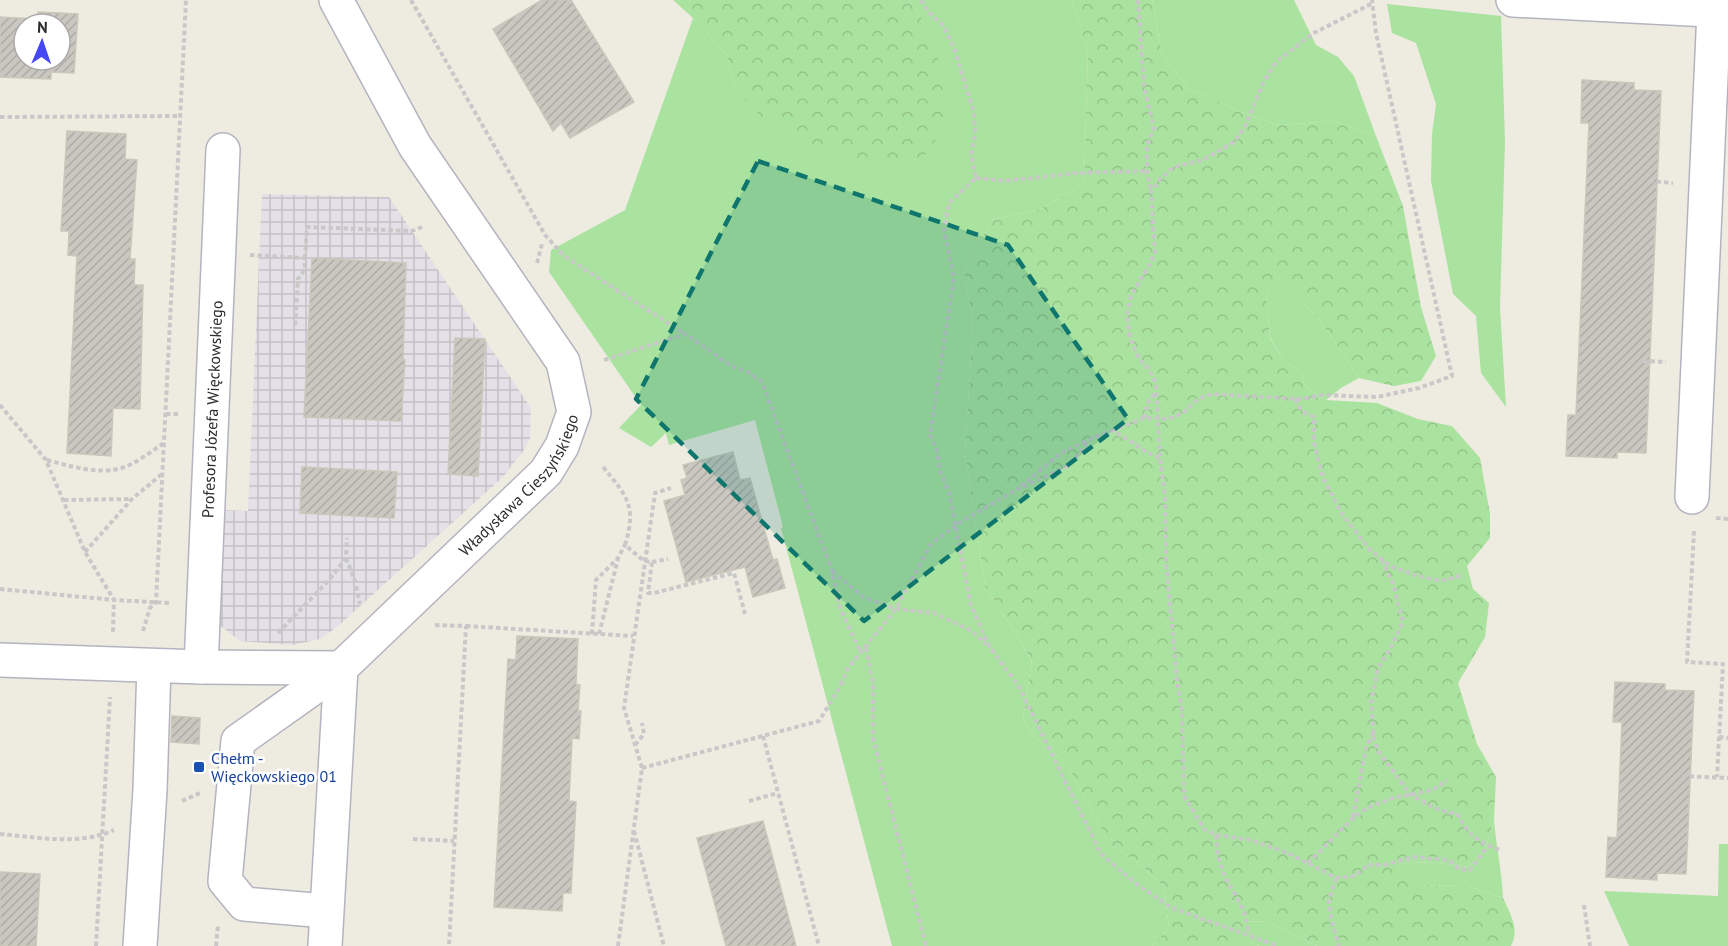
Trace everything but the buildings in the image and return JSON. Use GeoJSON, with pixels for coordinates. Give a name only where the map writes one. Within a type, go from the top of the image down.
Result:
{"type":"FeatureCollection","features":[{"type":"Feature","properties":{"kind":"street","name":"Władysława Cieszyńskiego"},"geometry":{"type":"LineString","coordinates":[[326,911],[244,903],[225,881],[238,741],[341,668],[546,472],[562,446],[574,412],[563,362],[416,146],[336,0]]}},
{"type":"Feature","properties":{"kind":"street"},"geometry":{"type":"LineString","coordinates":[[1513,0],[1721,11],[1692,497]]}},
{"type":"Feature","properties":{"kind":"street","name":"Profesora Józefa Więckowskiego"},"geometry":{"type":"LineString","coordinates":[[201,667],[223,150]]}},
{"type":"Feature","properties":{"kind":"street"},"geometry":{"type":"LineString","coordinates":[[0,660],[154,666],[341,668],[325,946]]}},
{"type":"Feature","properties":{"kind":"street"},"geometry":{"type":"LineString","coordinates":[[140,946],[150,790],[154,666]]}},
{"type":"Feature","properties":{"kind":"path"},"geometry":{"type":"LineString","coordinates":[[0,589],[156,602],[186,0]]}},
{"type":"Feature","properties":{"kind":"path"},"geometry":{"type":"LineString","coordinates":[[411,0],[545,235],[564,256],[686,334],[730,366],[750,373],[762,382],[832,572],[840,608],[860,651]]}},
{"type":"Feature","properties":{"kind":"path"},"geometry":{"type":"LineString","coordinates":[[921,0],[931,15],[944,26],[955,51],[974,113],[975,135],[971,155],[976,178]]}},
{"type":"Feature","properties":{"kind":"path"},"geometry":{"type":"LineString","coordinates":[[1138,0],[1144,86],[1154,129],[1147,145],[1147,171],[1151,192],[1155,252],[1131,296],[1127,315],[1130,338],[1139,359],[1149,369],[1156,383],[1160,458],[1165,497],[1166,561],[1182,712],[1184,796],[1204,829],[1216,835],[1251,840],[1288,853],[1336,878],[1354,876],[1368,866],[1384,866],[1414,857],[1449,860],[1459,869],[1470,870],[1488,846]]}},
{"type":"Feature","properties":{"kind":"path"},"geometry":{"type":"LineString","coordinates":[[1016,490],[1061,453],[1144,418],[1168,419],[1184,413],[1198,399],[1212,394],[1296,399],[1323,395],[1377,397],[1419,388],[1452,376],[1371,2],[1314,33],[1276,62],[1263,83],[1245,127],[1234,142],[1203,160],[1174,167],[1160,178],[1151,192]]}},
{"type":"Feature","properties":{"kind":"path"},"geometry":{"type":"LineString","coordinates":[[0,117],[182,116]]}},
{"type":"Feature","properties":{"kind":"path"},"geometry":{"type":"LineString","coordinates":[[989,646],[971,604],[957,524],[949,492],[940,471],[937,450],[930,435],[954,278],[944,230],[949,203],[976,178],[1005,181],[1078,173],[1147,171]]}},
{"type":"Feature","properties":{"kind":"path"},"geometry":{"type":"LineString","coordinates":[[1649,182],[1678,183]]}},
{"type":"Feature","properties":{"kind":"path"},"geometry":{"type":"LineString","coordinates":[[295,328],[298,279],[305,269],[307,226],[412,231],[422,227]]}},
{"type":"Feature","properties":{"kind":"path"},"geometry":{"type":"LineString","coordinates":[[536,268],[542,244]]}},
{"type":"Feature","properties":{"kind":"path"},"geometry":{"type":"LineString","coordinates":[[260,255],[305,258]]}},
{"type":"Feature","properties":{"kind":"path"},"geometry":{"type":"LineString","coordinates":[[603,360],[686,334]]}},
{"type":"Feature","properties":{"kind":"path"},"geometry":{"type":"LineString","coordinates":[[1643,361],[1670,362]]}},
{"type":"Feature","properties":{"kind":"path"},"geometry":{"type":"LineString","coordinates":[[1144,418],[1149,400],[1156,393]]}},
{"type":"Feature","properties":{"kind":"path"},"geometry":{"type":"LineString","coordinates":[[1296,399],[1303,412],[1314,417],[1314,443],[1323,477],[1342,514],[1370,550],[1390,566],[1418,576],[1441,581],[1464,575]]}},
{"type":"Feature","properties":{"kind":"path"},"geometry":{"type":"LineString","coordinates":[[1,407],[46,460],[85,552],[114,600],[113,642]]}},
{"type":"Feature","properties":{"kind":"path"},"geometry":{"type":"LineString","coordinates":[[1112,431],[1160,458]]}},
{"type":"Feature","properties":{"kind":"path"},"geometry":{"type":"LineString","coordinates":[[642,768],[819,721],[860,651],[866,648],[896,609],[931,544],[957,524],[1016,490],[1068,466],[1092,438]]}},
{"type":"Feature","properties":{"kind":"path"},"geometry":{"type":"LineString","coordinates":[[46,460],[99,470],[120,469],[141,459],[164,443]]}},
{"type":"Feature","properties":{"kind":"path"},"geometry":{"type":"LineString","coordinates":[[599,634],[618,558],[631,526],[629,506],[623,491],[603,467]]}},
{"type":"Feature","properties":{"kind":"path"},"geometry":{"type":"LineString","coordinates":[[85,552],[132,499],[162,474]]}},
{"type":"Feature","properties":{"kind":"path"},"geometry":{"type":"LineString","coordinates":[[618,946],[642,768],[624,708],[655,493],[671,488]]}},
{"type":"Feature","properties":{"kind":"path"},"geometry":{"type":"LineString","coordinates":[[1692,497],[1695,518],[1687,662],[1723,664],[1717,777]]}},
{"type":"Feature","properties":{"kind":"path"},"geometry":{"type":"LineString","coordinates":[[63,500],[132,499]]}},
{"type":"Feature","properties":{"kind":"path"},"geometry":{"type":"LineString","coordinates":[[347,538],[346,558],[356,581],[361,614]]}},
{"type":"Feature","properties":{"kind":"path"},"geometry":{"type":"LineString","coordinates":[[625,544],[644,561],[668,559]]}},
{"type":"Feature","properties":{"kind":"path"},"geometry":{"type":"LineString","coordinates":[[271,640],[329,580],[346,558]]}},
{"type":"Feature","properties":{"kind":"path"},"geometry":{"type":"LineString","coordinates":[[592,634],[597,580],[618,558]]}},
{"type":"Feature","properties":{"kind":"path"},"geometry":{"type":"LineString","coordinates":[[1382,560],[1393,584],[1403,622],[1378,668],[1371,703],[1374,739],[1378,751],[1411,795],[1437,809],[1458,815],[1466,831],[1481,843],[1500,850]]}},
{"type":"Feature","properties":{"kind":"path"},"geometry":{"type":"LineString","coordinates":[[652,562],[648,593],[654,594],[734,573],[745,614]]}},
{"type":"Feature","properties":{"kind":"path"},"geometry":{"type":"LineString","coordinates":[[832,572],[863,597],[896,609],[934,613],[972,631],[989,646],[1018,685],[1101,854],[1135,883],[1172,908],[1278,946]]}},
{"type":"Feature","properties":{"kind":"path"},"geometry":{"type":"LineString","coordinates":[[430,625],[633,636]]}},
{"type":"Feature","properties":{"kind":"path"},"geometry":{"type":"LineString","coordinates":[[449,946],[466,626]]}},
{"type":"Feature","properties":{"kind":"path"},"geometry":{"type":"LineString","coordinates":[[866,648],[873,684],[873,738],[926,946]]}},
{"type":"Feature","properties":{"kind":"path"},"geometry":{"type":"LineString","coordinates":[[96,946],[111,688]]}},
{"type":"Feature","properties":{"kind":"path"},"geometry":{"type":"LineString","coordinates":[[635,746],[644,734],[642,723]]}},
{"type":"Feature","properties":{"kind":"path"},"geometry":{"type":"LineString","coordinates":[[1353,818],[1366,748],[1374,731]]}},
{"type":"Feature","properties":{"kind":"path"},"geometry":{"type":"LineString","coordinates":[[763,736],[819,946]]}},
{"type":"Feature","properties":{"kind":"path"},"geometry":{"type":"LineString","coordinates":[[1719,737],[1728,738]]}},
{"type":"Feature","properties":{"kind":"path"},"geometry":{"type":"LineString","coordinates":[[1682,776],[1728,778]]}},
{"type":"Feature","properties":{"kind":"path"},"geometry":{"type":"LineString","coordinates":[[1308,863],[1353,818],[1368,808],[1393,798],[1432,790],[1448,780]]}},
{"type":"Feature","properties":{"kind":"path"},"geometry":{"type":"LineString","coordinates":[[749,801],[778,793]]}},
{"type":"Feature","properties":{"kind":"path"},"geometry":{"type":"LineString","coordinates":[[634,829],[664,946]]}},
{"type":"Feature","properties":{"kind":"path"},"geometry":{"type":"LineString","coordinates":[[0,834],[75,840],[101,836]]}},
{"type":"Feature","properties":{"kind":"path"},"geometry":{"type":"LineString","coordinates":[[1216,835],[1218,857],[1225,878],[1244,911],[1249,934]]}},
{"type":"Feature","properties":{"kind":"path"},"geometry":{"type":"LineString","coordinates":[[413,839],[454,842]]}},
{"type":"Feature","properties":{"kind":"path"},"geometry":{"type":"LineString","coordinates":[[1336,878],[1329,900],[1331,918],[1339,946]]}},
{"type":"Feature","properties":{"kind":"path"},"geometry":{"type":"LineString","coordinates":[[1584,905],[1590,946]]}},
{"type":"Feature","properties":{"kind":"path"},"geometry":{"type":"LineString","coordinates":[[216,946],[217,937]]}},
{"type":"Feature","properties":{"kind":"highlighted area"},"geometry":{"type":"Polygon","coordinates":[[[758,161],[1008,245],[1128,419],[864,621],[636,399],[758,161]]]}},
{"type":"Feature","properties":{"kind":"shaded area"},"geometry":{"type":"Polygon","coordinates":[[[262,194],[389,197],[531,408],[530,439],[503,477],[337,627],[320,639],[293,645],[240,641],[218,624],[222,510],[248,511],[262,194]]]}},
{"type":"Feature","properties":{"kind":"green space"},"geometry":{"type":"Polygon","coordinates":[[[673,0],[909,0],[934,37],[942,82],[945,126],[924,157],[888,167],[822,149],[763,119],[735,88],[727,55],[673,0]]]}},
{"type":"Feature","properties":{"kind":"green space"},"geometry":{"type":"Polygon","coordinates":[[[909,0],[1071,0],[1088,51],[1084,184],[1041,209],[991,220],[964,273],[973,324],[965,453],[985,586],[1032,660],[1023,718],[1034,737],[1067,764],[1108,842],[1143,867],[1164,887],[1169,928],[1152,946],[892,946],[781,528],[783,527],[755,420],[669,445],[666,433],[651,447],[619,428],[641,405],[549,272],[551,250],[625,210],[693,18],[727,55],[735,88],[934,38],[909,0]]]}},
{"type":"Feature","properties":{"kind":"green space"},"geometry":{"type":"Polygon","coordinates":[[[1071,0],[1152,0],[1162,54],[1188,88],[1240,112],[1279,125],[1334,121],[1376,136],[1403,206],[1421,307],[1436,356],[1421,381],[1394,386],[1359,378],[1321,322],[1281,277],[1266,293],[1270,338],[1284,362],[1301,370],[1305,387],[1326,400],[1377,403],[1418,419],[1452,426],[1480,458],[1490,514],[1490,538],[1467,566],[1473,589],[1489,603],[1485,637],[1458,683],[1477,744],[1496,777],[1494,820],[1485,850],[1469,867],[1407,862],[1393,873],[1416,885],[1467,886],[1503,898],[1511,916],[1515,934],[1511,946],[1317,946],[1269,922],[1242,921],[1245,940],[1259,946],[1152,946],[1169,928],[1164,887],[1143,867],[1108,842],[1067,764],[1034,737],[1023,718],[1032,660],[985,586],[965,453],[973,324],[964,273],[991,220],[1041,209],[1084,184],[1088,51],[1071,0]]]}},
{"type":"Feature","properties":{"kind":"green space"},"geometry":{"type":"Polygon","coordinates":[[[1152,0],[1294,0],[1316,45],[1338,57],[1354,76],[1376,136],[1334,121],[1279,125],[1240,112],[1188,88],[1162,54],[1152,0]]]}},
{"type":"Feature","properties":{"kind":"green space"},"geometry":{"type":"Polygon","coordinates":[[[1387,4],[1501,16],[1505,141],[1500,308],[1506,407],[1481,373],[1476,316],[1453,294],[1431,181],[1432,134],[1436,104],[1416,43],[1392,33],[1387,4]]]}},
{"type":"Feature","properties":{"kind":"green space"},"geometry":{"type":"Polygon","coordinates":[[[1281,277],[1321,322],[1359,378],[1326,400],[1305,387],[1301,370],[1284,362],[1270,337],[1266,293],[1281,277]]]}},
{"type":"Feature","properties":{"kind":"green space"},"geometry":{"type":"Polygon","coordinates":[[[1494,820],[1503,898],[1467,886],[1416,885],[1392,873],[1407,862],[1469,867],[1485,850],[1494,820]]]}},
{"type":"Feature","properties":{"kind":"green space"},"geometry":{"type":"Polygon","coordinates":[[[1719,844],[1728,844],[1728,946],[1629,946],[1604,891],[1718,896],[1719,844]]]}},
{"type":"Feature","properties":{"kind":"green space"},"geometry":{"type":"Polygon","coordinates":[[[1241,921],[1269,922],[1317,946],[1259,946],[1245,940],[1241,921]]]}},
{"type":"Feature","properties":{"kind":"place","name":"Chełm - Więckowskiego 01"},"geometry":{"type":"Point","coordinates":[199,767]}}]}
